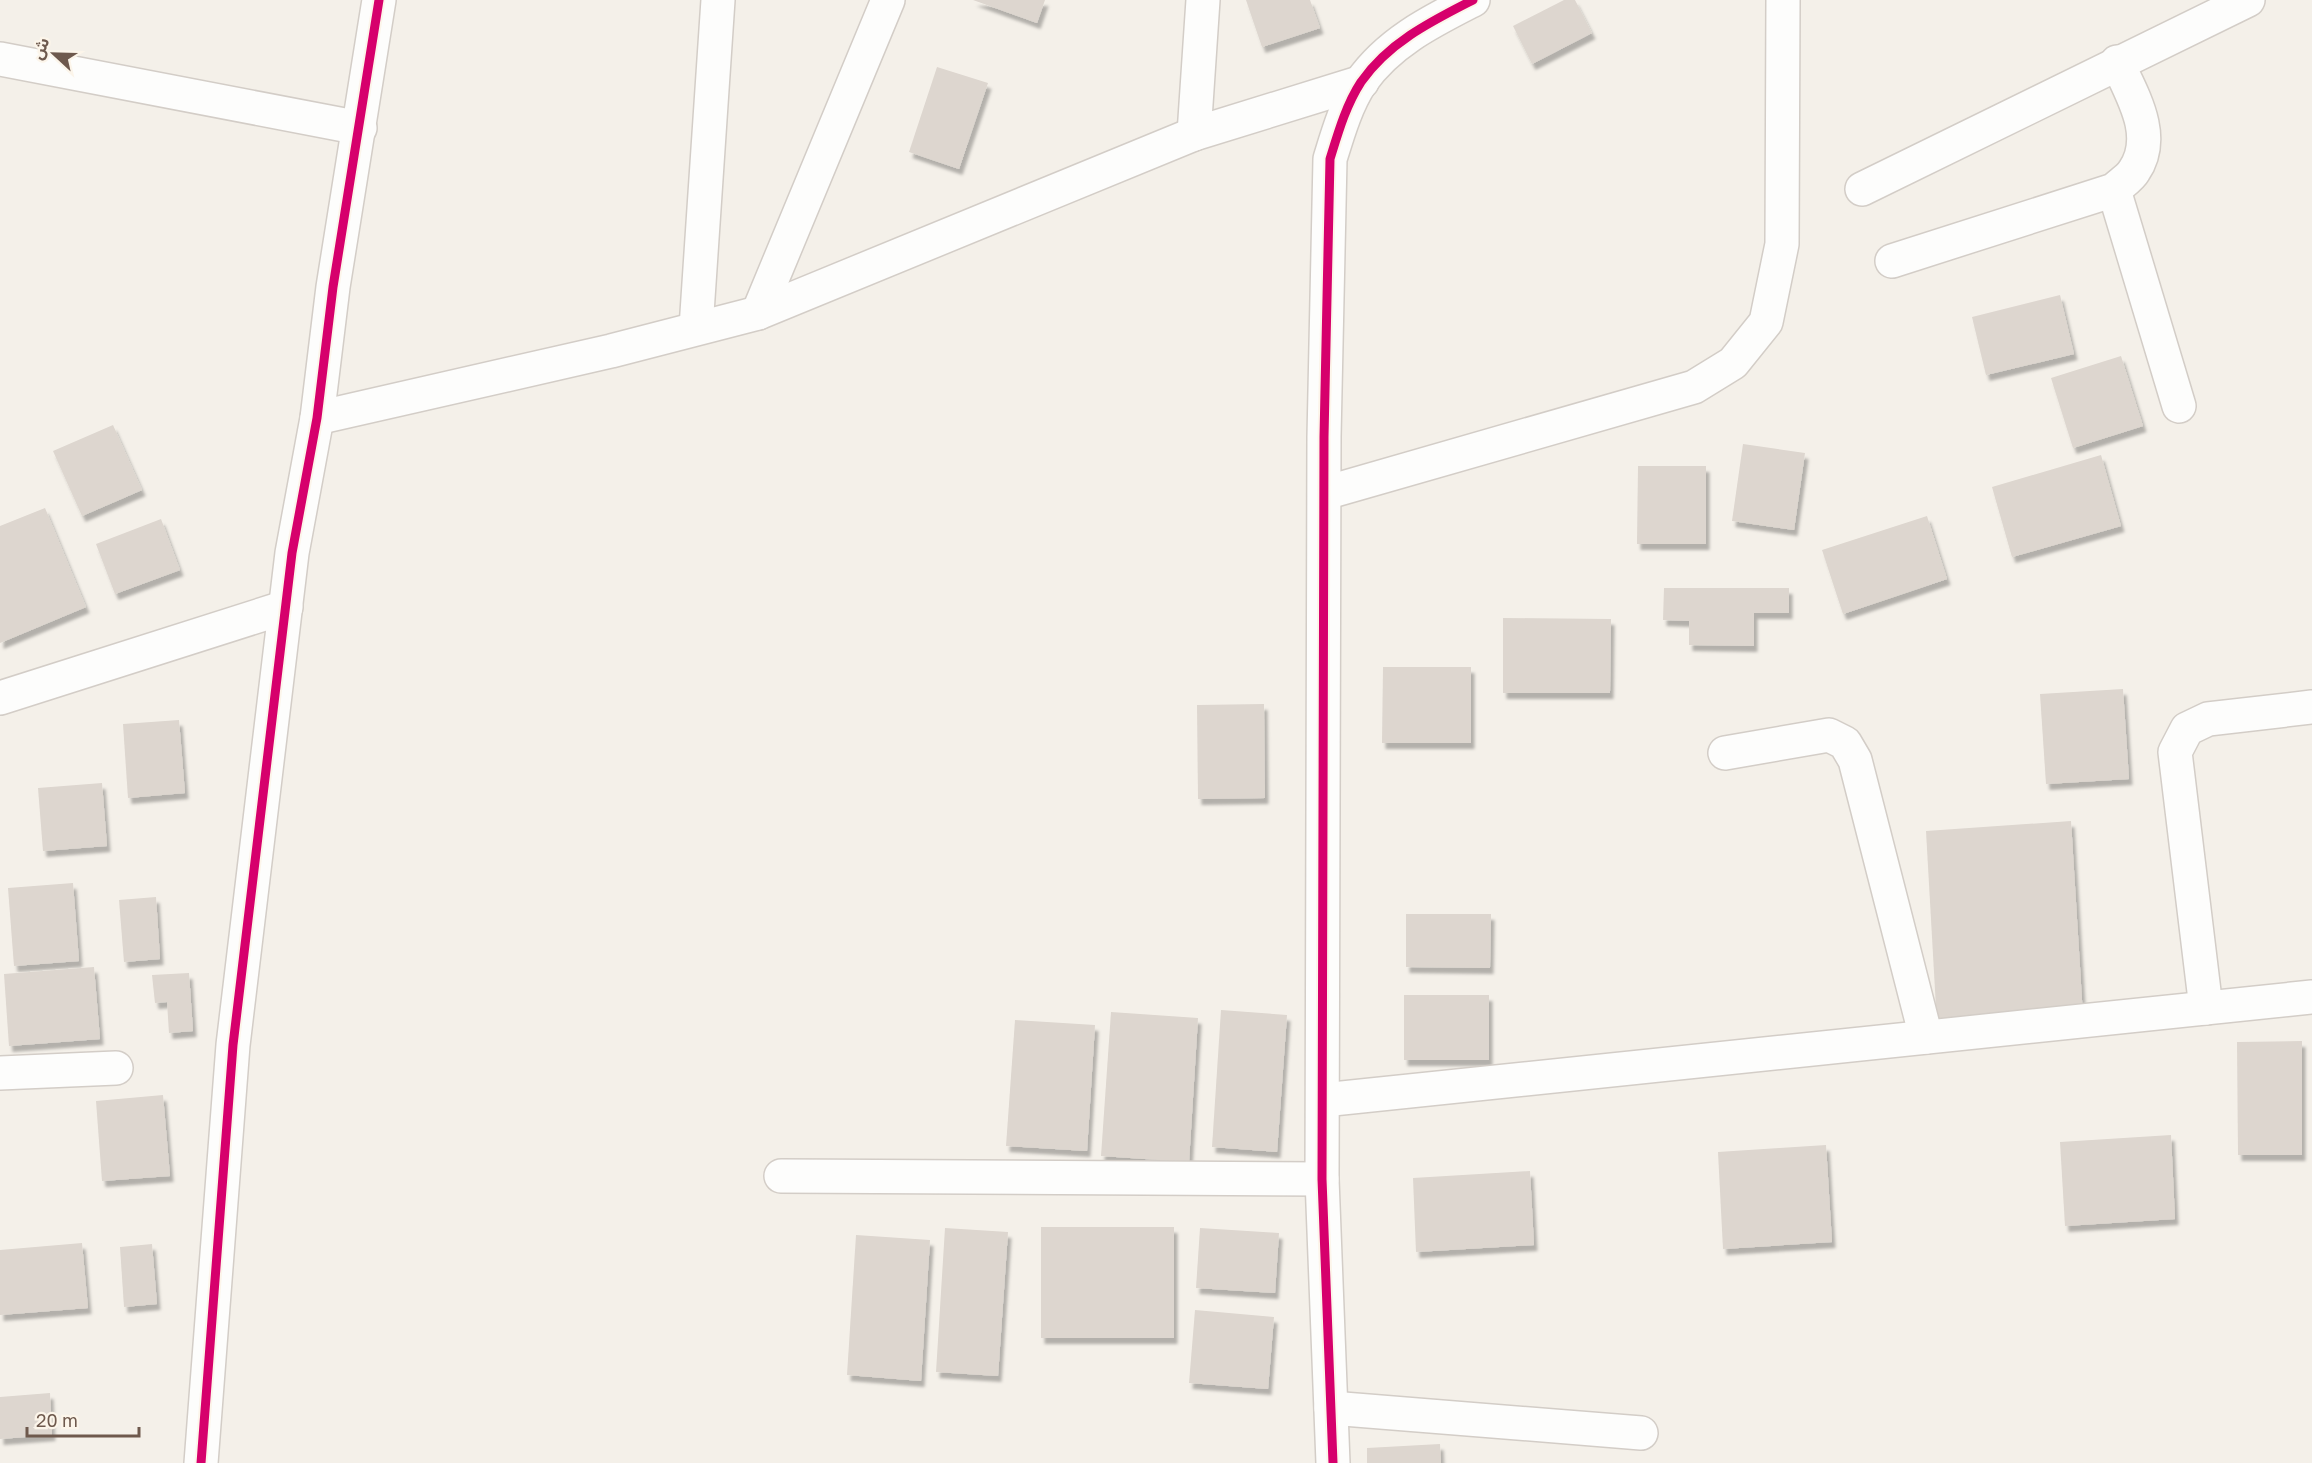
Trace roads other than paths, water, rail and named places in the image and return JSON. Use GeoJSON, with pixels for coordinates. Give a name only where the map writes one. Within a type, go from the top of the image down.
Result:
{"type":"FeatureCollection","features":[{"type":"Feature","properties":{"kind":"street"},"geometry":{"type":"LineString","coordinates":[[201,1463],[233,1045],[292,553],[317,418],[333,287],[379,0]]}},
{"type":"Feature","properties":{"kind":"street"},"geometry":{"type":"LineString","coordinates":[[696,328],[718,0]]}},
{"type":"Feature","properties":{"kind":"street"},"geometry":{"type":"LineString","coordinates":[[758,313],[888,0]]}},
{"type":"Feature","properties":{"kind":"street"},"geometry":{"type":"LineString","coordinates":[[1194,134],[1203,0]]}},
{"type":"Feature","properties":{"kind":"street"},"geometry":{"type":"LineString","coordinates":[[1334,1463],[1322,1179],[1325,493],[1330,159],[1344,115],[1362,81],[1395,44],[1473,0]]}},
{"type":"Feature","properties":{"kind":"street"},"geometry":{"type":"LineString","coordinates":[[1325,493],[1694,387],[1733,363],[1766,322],[1782,244],[1783,0]]}},
{"type":"Feature","properties":{"kind":"street"},"geometry":{"type":"LineString","coordinates":[[1862,189],[2117,62],[2248,0]]}},
{"type":"Feature","properties":{"kind":"street"},"geometry":{"type":"LineString","coordinates":[[0,59],[360,128]]}},
{"type":"Feature","properties":{"kind":"street"},"geometry":{"type":"LineString","coordinates":[[1892,261],[2114,190],[2134,171],[2144,146],[2144,121],[2117,62]]}},
{"type":"Feature","properties":{"kind":"street"},"geometry":{"type":"LineString","coordinates":[[317,418],[611,351],[758,313],[1194,134],[1362,81]]}},
{"type":"Feature","properties":{"kind":"street"},"geometry":{"type":"LineString","coordinates":[[2114,190],[2180,406]]}},
{"type":"Feature","properties":{"kind":"street"},"geometry":{"type":"LineString","coordinates":[[0,698],[286,607]]}},
{"type":"Feature","properties":{"kind":"street"},"geometry":{"type":"LineString","coordinates":[[2206,1008],[2175,752],[2187,729],[2208,719],[2312,707]]}},
{"type":"Feature","properties":{"kind":"street"},"geometry":{"type":"LineString","coordinates":[[1725,753],[1829,735],[1845,743],[1855,760],[1926,1037]]}},
{"type":"Feature","properties":{"kind":"street"},"geometry":{"type":"LineString","coordinates":[[1323,1100],[2312,997]]}},
{"type":"Feature","properties":{"kind":"street"},"geometry":{"type":"LineString","coordinates":[[0,1073],[116,1068]]}},
{"type":"Feature","properties":{"kind":"street"},"geometry":{"type":"LineString","coordinates":[[782,1176],[1322,1179]]}},
{"type":"Feature","properties":{"kind":"street"},"geometry":{"type":"LineString","coordinates":[[1331,1407],[1641,1433]]}}]}
